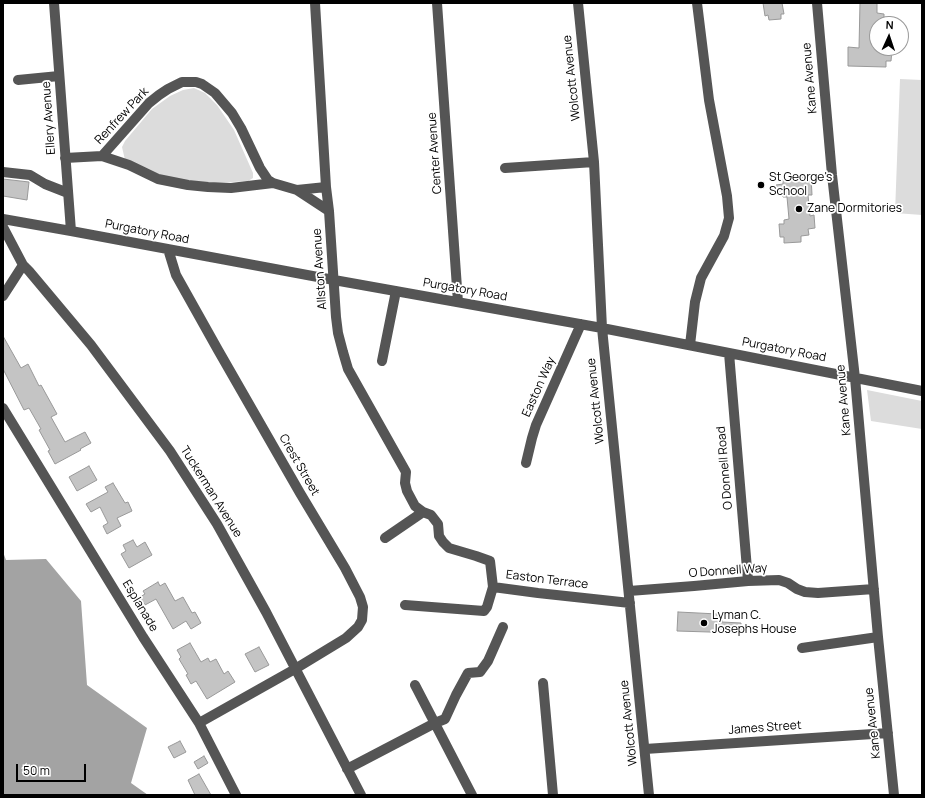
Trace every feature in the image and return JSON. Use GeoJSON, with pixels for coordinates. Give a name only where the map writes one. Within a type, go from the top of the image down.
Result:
{"type":"FeatureCollection","features":[{"type":"Feature","properties":{"kind":"street","name":"Ellery Avenue"},"geometry":{"type":"LineString","coordinates":[[54,3],[71,231]]}},
{"type":"Feature","properties":{"kind":"street","name":"Allston Avenue"},"geometry":{"type":"LineString","coordinates":[[315,3],[326,187],[336,317],[338,333],[348,369],[406,472],[405,483],[407,491],[415,506],[423,512],[431,515],[438,524],[439,536],[449,548],[490,561],[493,587]]}},
{"type":"Feature","properties":{"kind":"street","name":"Center Avenue"},"geometry":{"type":"LineString","coordinates":[[437,3],[458,302]]}},
{"type":"Feature","properties":{"kind":"street","name":"Wolcott Avenue"},"geometry":{"type":"LineString","coordinates":[[578,3],[594,162],[602,328],[649,795]]}},
{"type":"Feature","properties":{"kind":"street"},"geometry":{"type":"LineString","coordinates":[[690,345],[695,302],[701,278],[724,236],[729,218],[727,196],[709,100],[697,3]]}},
{"type":"Feature","properties":{"kind":"street","name":"Kane Avenue"},"geometry":{"type":"LineString","coordinates":[[816,3],[832,175],[855,378],[878,637],[894,795]]}},
{"type":"Feature","properties":{"kind":"street"},"geometry":{"type":"LineString","coordinates":[[18,80],[59,76]]}},
{"type":"Feature","properties":{"kind":"street","name":"Renfrew Park"},"geometry":{"type":"LineString","coordinates":[[102,156],[149,103],[159,95],[182,82],[196,82],[202,84],[215,93],[232,113],[241,128],[260,168],[268,180],[273,183],[297,190],[329,211]]}},
{"type":"Feature","properties":{"kind":"street","name":"Renfrew Park"},"geometry":{"type":"LineString","coordinates":[[65,158],[102,156],[129,165],[158,179],[208,187],[231,188],[273,183]]}},
{"type":"Feature","properties":{"kind":"street"},"geometry":{"type":"LineString","coordinates":[[505,168],[594,162]]}},
{"type":"Feature","properties":{"kind":"street"},"geometry":{"type":"LineString","coordinates":[[3,172],[30,175],[45,184],[68,193]]}},
{"type":"Feature","properties":{"kind":"street","name":"Renfrew Park"},"geometry":{"type":"LineString","coordinates":[[297,190],[326,187]]}},
{"type":"Feature","properties":{"kind":"street","name":"Purgatory Road"},"geometry":{"type":"LineString","coordinates":[[3,219],[581,324],[922,391]]}},
{"type":"Feature","properties":{"kind":"street","name":"Tuckerman Avenue"},"geometry":{"type":"LineString","coordinates":[[3,227],[23,265],[91,344],[170,451],[217,524],[266,612],[361,795]]}},
{"type":"Feature","properties":{"kind":"street","name":"Crest Street"},"geometry":{"type":"LineString","coordinates":[[168,249],[176,274],[296,486],[345,568],[360,597],[363,607],[362,620],[358,627],[346,638],[295,669]]}},
{"type":"Feature","properties":{"kind":"street"},"geometry":{"type":"LineString","coordinates":[[3,296],[23,265]]}},
{"type":"Feature","properties":{"kind":"street"},"geometry":{"type":"LineString","coordinates":[[382,360],[396,291]]}},
{"type":"Feature","properties":{"kind":"street","name":"Easton Way"},"geometry":{"type":"LineString","coordinates":[[526,463],[536,425],[581,324]]}},
{"type":"Feature","properties":{"kind":"street","name":"O Donnell Road"},"geometry":{"type":"LineString","coordinates":[[728,353],[748,581]]}},
{"type":"Feature","properties":{"kind":"street","name":"Esplanade"},"geometry":{"type":"LineString","coordinates":[[3,408],[143,637],[199,723],[236,795]]}},
{"type":"Feature","properties":{"kind":"street"},"geometry":{"type":"LineString","coordinates":[[385,538],[423,512]]}},
{"type":"Feature","properties":{"kind":"street","name":"O Donnell Way"},"geometry":{"type":"LineString","coordinates":[[629,591],[748,581],[779,580],[805,592],[818,593],[874,589]]}},
{"type":"Feature","properties":{"kind":"street","name":"Easton Terrace"},"geometry":{"type":"LineString","coordinates":[[405,605],[484,611],[487,607],[493,587],[630,603]]}},
{"type":"Feature","properties":{"kind":"street"},"geometry":{"type":"LineString","coordinates":[[347,769],[445,719],[468,674],[480,672],[488,661],[503,627]]}},
{"type":"Feature","properties":{"kind":"street"},"geometry":{"type":"LineString","coordinates":[[802,648],[878,637]]}},
{"type":"Feature","properties":{"kind":"street"},"geometry":{"type":"LineString","coordinates":[[199,723],[295,669]]}},
{"type":"Feature","properties":{"kind":"street"},"geometry":{"type":"LineString","coordinates":[[543,684],[553,795]]}},
{"type":"Feature","properties":{"kind":"street"},"geometry":{"type":"LineString","coordinates":[[415,685],[472,795]]}},
{"type":"Feature","properties":{"kind":"street","name":"James Street"},"geometry":{"type":"LineString","coordinates":[[645,749],[888,733]]}},
{"type":"Feature","properties":{"kind":"shaded area"},"geometry":{"type":"Polygon","coordinates":[[[900,79],[922,80],[922,215],[895,213],[900,79]]]}},
{"type":"Feature","properties":{"kind":"shaded area"},"geometry":{"type":"Polygon","coordinates":[[[194,88],[205,93],[217,105],[234,130],[253,173],[253,178],[248,181],[216,183],[191,181],[157,174],[125,160],[122,147],[125,141],[152,109],[170,96],[183,90],[194,88]]]}},
{"type":"Feature","properties":{"kind":"shaded area"},"geometry":{"type":"Polygon","coordinates":[[[867,390],[922,401],[922,429],[871,421],[867,390]]]}},
{"type":"Feature","properties":{"kind":"shaded area"},"geometry":{"type":"Polygon","coordinates":[[[3,552],[6,560],[46,559],[81,601],[87,685],[147,728],[131,783],[148,795],[3,795],[3,552]]]}},
{"type":"Feature","properties":{"kind":"building"},"geometry":{"type":"Polygon","coordinates":[[[763,3],[782,3],[784,14],[781,14],[781,19],[769,20],[768,15],[765,16],[763,3]]]}},
{"type":"Feature","properties":{"kind":"building"},"geometry":{"type":"Polygon","coordinates":[[[860,3],[877,3],[877,13],[884,14],[884,16],[869,16],[869,56],[891,56],[891,61],[886,61],[886,67],[848,66],[848,47],[859,48],[860,3]]]}},
{"type":"Feature","properties":{"kind":"building","name":"Zane Dormitories"},"geometry":{"type":"Polygon","coordinates":[[[811,176],[812,195],[808,195],[810,216],[814,215],[815,228],[808,229],[809,235],[801,236],[801,242],[784,243],[784,237],[780,237],[779,224],[784,224],[784,220],[789,219],[787,197],[783,197],[782,193],[776,194],[776,185],[783,184],[783,179],[811,176]]]}},
{"type":"Feature","properties":{"kind":"building"},"geometry":{"type":"Polygon","coordinates":[[[3,179],[29,182],[27,200],[3,196],[3,179]]]}},
{"type":"Feature","properties":{"kind":"building"},"geometry":{"type":"Polygon","coordinates":[[[3,336],[21,368],[28,364],[39,386],[41,385],[57,414],[51,417],[65,442],[85,432],[91,443],[55,464],[48,451],[50,450],[39,430],[41,429],[29,408],[24,410],[3,369],[3,336]]]}},
{"type":"Feature","properties":{"kind":"building"},"geometry":{"type":"Polygon","coordinates":[[[89,466],[97,480],[77,491],[69,477],[89,466]]]}},
{"type":"Feature","properties":{"kind":"building"},"geometry":{"type":"Polygon","coordinates":[[[113,483],[125,503],[128,502],[132,511],[117,518],[121,526],[107,534],[103,526],[108,523],[100,507],[91,512],[86,504],[108,492],[105,487],[113,483]]]}},
{"type":"Feature","properties":{"kind":"building"},"geometry":{"type":"Polygon","coordinates":[[[133,540],[137,547],[145,542],[152,555],[129,568],[121,554],[126,551],[123,545],[133,540]]]}},
{"type":"Feature","properties":{"kind":"building"},"geometry":{"type":"Polygon","coordinates":[[[158,582],[160,586],[165,583],[175,601],[183,597],[192,613],[195,612],[201,623],[191,629],[186,621],[173,629],[156,599],[145,605],[140,597],[145,594],[143,591],[158,582]]]}},
{"type":"Feature","properties":{"kind":"building","name":"Lyman C. Josephs House"},"geometry":{"type":"Polygon","coordinates":[[[678,612],[718,614],[718,620],[722,620],[722,622],[741,623],[741,633],[677,631],[678,612]]]}},
{"type":"Feature","properties":{"kind":"building"},"geometry":{"type":"Polygon","coordinates":[[[190,643],[201,662],[208,658],[210,662],[216,659],[224,674],[228,671],[235,682],[207,699],[196,681],[191,684],[186,675],[188,674],[179,659],[181,657],[177,650],[190,643]]]}},
{"type":"Feature","properties":{"kind":"building"},"geometry":{"type":"Polygon","coordinates":[[[259,647],[269,665],[255,672],[245,654],[259,647]]]}},
{"type":"Feature","properties":{"kind":"building"},"geometry":{"type":"Polygon","coordinates":[[[180,741],[186,752],[174,758],[168,747],[180,741]]]}},
{"type":"Feature","properties":{"kind":"building"},"geometry":{"type":"Polygon","coordinates":[[[204,756],[208,763],[198,769],[194,762],[204,756]]]}},
{"type":"Feature","properties":{"kind":"building"},"geometry":{"type":"Polygon","coordinates":[[[199,774],[211,795],[195,795],[188,780],[199,774]]]}},
{"type":"Feature","properties":{"kind":"place","name":"St George's School"},"geometry":{"type":"Point","coordinates":[761,185]}},
{"type":"Feature","properties":{"kind":"place","name":"Zane Dormitories"},"geometry":{"type":"Point","coordinates":[799,209]}},
{"type":"Feature","properties":{"kind":"place","name":"Lyman C. Josephs House"},"geometry":{"type":"Point","coordinates":[704,623]}}]}
